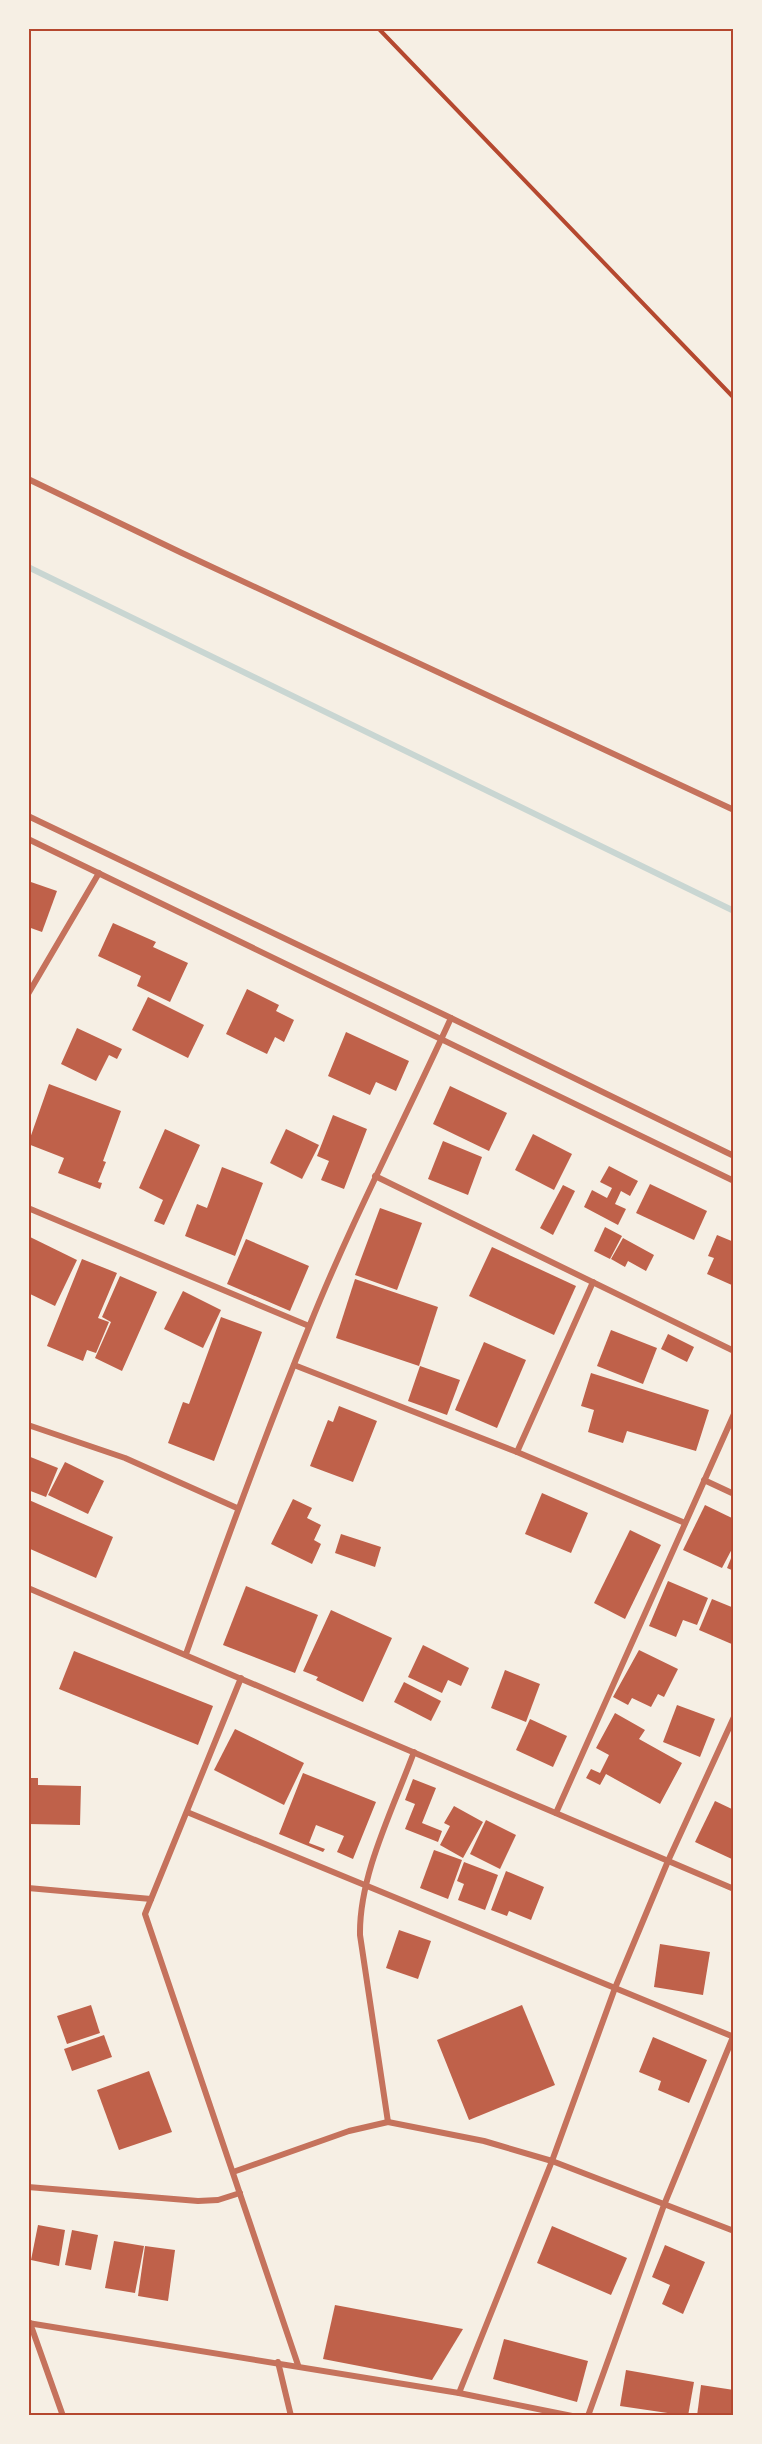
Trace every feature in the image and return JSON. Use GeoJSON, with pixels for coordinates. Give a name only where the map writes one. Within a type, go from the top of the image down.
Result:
{"type":"FeatureCollection","features":[{"type":"Feature","properties":{"kind":"street"},"geometry":{"type":"LineString","coordinates":[[28,479],[734,810]]}},
{"type":"Feature","properties":{"kind":"street"},"geometry":{"type":"LineString","coordinates":[[28,816],[734,1156]]}},
{"type":"Feature","properties":{"kind":"street"},"geometry":{"type":"LineString","coordinates":[[28,839],[734,1181]]}},
{"type":"Feature","properties":{"kind":"street"},"geometry":{"type":"LineString","coordinates":[[28,994],[99,873]]}},
{"type":"Feature","properties":{"kind":"street"},"geometry":{"type":"LineString","coordinates":[[186,1654],[237,1508],[309,1326],[375,1176],[451,1018]]}},
{"type":"Feature","properties":{"kind":"street"},"geometry":{"type":"LineString","coordinates":[[375,1176],[734,1351]]}},
{"type":"Feature","properties":{"kind":"street"},"geometry":{"type":"LineString","coordinates":[[28,1208],[309,1326]]}},
{"type":"Feature","properties":{"kind":"street"},"geometry":{"type":"LineString","coordinates":[[517,1452],[593,1282]]}},
{"type":"Feature","properties":{"kind":"street"},"geometry":{"type":"LineString","coordinates":[[294,1365],[517,1452],[685,1523]]}},
{"type":"Feature","properties":{"kind":"street"},"geometry":{"type":"LineString","coordinates":[[556,1813],[734,1414]]}},
{"type":"Feature","properties":{"kind":"street"},"geometry":{"type":"LineString","coordinates":[[28,1425],[125,1458],[237,1508]]}},
{"type":"Feature","properties":{"kind":"street"},"geometry":{"type":"LineString","coordinates":[[704,1480],[734,1494]]}},
{"type":"Feature","properties":{"kind":"street"},"geometry":{"type":"LineString","coordinates":[[28,1588],[734,1889]]}},
{"type":"Feature","properties":{"kind":"street"},"geometry":{"type":"LineString","coordinates":[[241,1677],[145,1914],[298,2366]]}},
{"type":"Feature","properties":{"kind":"street"},"geometry":{"type":"LineString","coordinates":[[459,2393],[552,2161],[615,1988],[668,1861],[734,1717]]}},
{"type":"Feature","properties":{"kind":"street"},"geometry":{"type":"LineString","coordinates":[[388,2122],[360,1935],[360,1912],[365,1885],[414,1752]]}},
{"type":"Feature","properties":{"kind":"street"},"geometry":{"type":"LineString","coordinates":[[187,1812],[733,2037],[664,2205],[588,2415]]}},
{"type":"Feature","properties":{"kind":"street"},"geometry":{"type":"LineString","coordinates":[[28,1888],[151,1899]]}},
{"type":"Feature","properties":{"kind":"street"},"geometry":{"type":"LineString","coordinates":[[233,2172],[349,2131],[388,2122],[484,2141],[552,2161],[734,2231]]}},
{"type":"Feature","properties":{"kind":"street"},"geometry":{"type":"LineString","coordinates":[[28,2187],[198,2201],[218,2200],[240,2193]]}},
{"type":"Feature","properties":{"kind":"street"},"geometry":{"type":"LineString","coordinates":[[63,2415],[29,2323],[278,2362],[572,2415]]}},
{"type":"Feature","properties":{"kind":"street"},"geometry":{"type":"LineString","coordinates":[[278,2362],[291,2415]]}},
{"type":"Feature","properties":{"kind":"path"},"geometry":{"type":"LineString","coordinates":[[378,28],[734,398]]}},
{"type":"Feature","properties":{"kind":"building"},"geometry":{"type":"Polygon","coordinates":[[[28,881],[57,891],[42,932],[28,927],[28,881]]]}},
{"type":"Feature","properties":{"kind":"building"},"geometry":{"type":"Polygon","coordinates":[[[113,923],[156,942],[153,947],[188,963],[170,1002],[137,986],[141,976],[98,956],[113,923]]]}},
{"type":"Feature","properties":{"kind":"building"},"geometry":{"type":"Polygon","coordinates":[[[247,989],[279,1005],[276,1011],[294,1020],[284,1042],[275,1037],[267,1054],[226,1034],[247,989]]]}},
{"type":"Feature","properties":{"kind":"building"},"geometry":{"type":"Polygon","coordinates":[[[148,997],[204,1025],[188,1058],[132,1030],[148,997]]]}},
{"type":"Feature","properties":{"kind":"building"},"geometry":{"type":"Polygon","coordinates":[[[77,1028],[122,1049],[117,1059],[109,1055],[96,1081],[61,1064],[77,1028]]]}},
{"type":"Feature","properties":{"kind":"building"},"geometry":{"type":"Polygon","coordinates":[[[346,1032],[409,1061],[396,1091],[376,1082],[370,1095],[328,1076],[346,1032]]]}},
{"type":"Feature","properties":{"kind":"building"},"geometry":{"type":"Polygon","coordinates":[[[49,1084],[121,1111],[103,1161],[106,1162],[98,1182],[102,1183],[100,1189],[58,1173],[64,1158],[28,1144],[49,1084]]]}},
{"type":"Feature","properties":{"kind":"building"},"geometry":{"type":"Polygon","coordinates":[[[450,1086],[507,1113],[489,1151],[433,1124],[450,1086]]]}},
{"type":"Feature","properties":{"kind":"building"},"geometry":{"type":"Polygon","coordinates":[[[333,1115],[367,1129],[344,1189],[321,1180],[329,1161],[317,1156],[333,1115]]]}},
{"type":"Feature","properties":{"kind":"building"},"geometry":{"type":"Polygon","coordinates":[[[165,1129],[200,1145],[164,1225],[154,1221],[163,1200],[139,1188],[165,1129]]]}},
{"type":"Feature","properties":{"kind":"building"},"geometry":{"type":"Polygon","coordinates":[[[286,1129],[319,1145],[302,1179],[270,1163],[286,1129]]]}},
{"type":"Feature","properties":{"kind":"building"},"geometry":{"type":"Polygon","coordinates":[[[533,1134],[572,1154],[554,1190],[515,1170],[533,1134]]]}},
{"type":"Feature","properties":{"kind":"building"},"geometry":{"type":"Polygon","coordinates":[[[443,1141],[482,1157],[468,1195],[428,1179],[443,1141]]]}},
{"type":"Feature","properties":{"kind":"building"},"geometry":{"type":"Polygon","coordinates":[[[609,1166],[638,1181],[630,1196],[621,1191],[615,1204],[626,1209],[618,1225],[584,1207],[592,1190],[607,1198],[612,1188],[600,1182],[609,1166]]]}},
{"type":"Feature","properties":{"kind":"building"},"geometry":{"type":"Polygon","coordinates":[[[222,1167],[263,1183],[235,1256],[185,1236],[197,1204],[207,1208],[222,1167]]]}},
{"type":"Feature","properties":{"kind":"building"},"geometry":{"type":"Polygon","coordinates":[[[650,1184],[707,1211],[694,1240],[636,1213],[650,1184]]]}},
{"type":"Feature","properties":{"kind":"building"},"geometry":{"type":"Polygon","coordinates":[[[563,1185],[575,1191],[553,1235],[540,1228],[563,1185]]]}},
{"type":"Feature","properties":{"kind":"building"},"geometry":{"type":"Polygon","coordinates":[[[380,1208],[422,1223],[397,1290],[355,1275],[380,1208]]]}},
{"type":"Feature","properties":{"kind":"building"},"geometry":{"type":"Polygon","coordinates":[[[605,1227],[622,1236],[610,1259],[594,1251],[605,1227]]]}},
{"type":"Feature","properties":{"kind":"building"},"geometry":{"type":"Polygon","coordinates":[[[717,1235],[734,1242],[734,1286],[707,1274],[714,1258],[708,1256],[717,1235]]]}},
{"type":"Feature","properties":{"kind":"building"},"geometry":{"type":"Polygon","coordinates":[[[28,1236],[77,1260],[55,1306],[28,1293],[28,1236]]]}},
{"type":"Feature","properties":{"kind":"building"},"geometry":{"type":"Polygon","coordinates":[[[623,1238],[654,1255],[646,1271],[628,1261],[625,1267],[611,1259],[623,1238]]]}},
{"type":"Feature","properties":{"kind":"building"},"geometry":{"type":"Polygon","coordinates":[[[246,1239],[309,1266],[290,1311],[227,1284],[246,1239]]]}},
{"type":"Feature","properties":{"kind":"building"},"geometry":{"type":"Polygon","coordinates":[[[492,1247],[576,1286],[554,1335],[469,1296],[492,1247]]]}},
{"type":"Feature","properties":{"kind":"building"},"geometry":{"type":"Polygon","coordinates":[[[82,1259],[117,1273],[98,1318],[109,1322],[96,1353],[87,1350],[83,1361],[47,1346],[82,1259]]]}},
{"type":"Feature","properties":{"kind":"building"},"geometry":{"type":"Polygon","coordinates":[[[120,1276],[157,1292],[122,1371],[95,1358],[111,1322],[102,1317],[120,1276]]]}},
{"type":"Feature","properties":{"kind":"building"},"geometry":{"type":"Polygon","coordinates":[[[355,1279],[438,1307],[419,1366],[336,1338],[355,1279]]]}},
{"type":"Feature","properties":{"kind":"building"},"geometry":{"type":"Polygon","coordinates":[[[183,1291],[221,1310],[203,1348],[164,1329],[183,1291]]]}},
{"type":"Feature","properties":{"kind":"building"},"geometry":{"type":"Polygon","coordinates":[[[221,1317],[262,1332],[214,1461],[168,1443],[183,1402],[189,1404],[221,1317]]]}},
{"type":"Feature","properties":{"kind":"building"},"geometry":{"type":"Polygon","coordinates":[[[611,1330],[657,1348],[643,1384],[597,1366],[611,1330]]]}},
{"type":"Feature","properties":{"kind":"building"},"geometry":{"type":"Polygon","coordinates":[[[668,1334],[694,1347],[687,1362],[661,1349],[668,1334]]]}},
{"type":"Feature","properties":{"kind":"building"},"geometry":{"type":"Polygon","coordinates":[[[484,1342],[526,1360],[497,1428],[455,1410],[484,1342]]]}},
{"type":"Feature","properties":{"kind":"building"},"geometry":{"type":"Polygon","coordinates":[[[420,1366],[460,1380],[447,1415],[408,1401],[420,1366]]]}},
{"type":"Feature","properties":{"kind":"building"},"geometry":{"type":"Polygon","coordinates":[[[591,1373],[709,1410],[696,1451],[627,1431],[623,1443],[588,1432],[594,1410],[581,1406],[591,1373]]]}},
{"type":"Feature","properties":{"kind":"building"},"geometry":{"type":"Polygon","coordinates":[[[339,1406],[377,1421],[353,1482],[310,1466],[328,1420],[333,1422],[339,1406]]]}},
{"type":"Feature","properties":{"kind":"building"},"geometry":{"type":"Polygon","coordinates":[[[28,1456],[58,1468],[46,1497],[28,1490],[28,1456]]]}},
{"type":"Feature","properties":{"kind":"building"},"geometry":{"type":"Polygon","coordinates":[[[65,1462],[104,1481],[88,1514],[48,1495],[65,1462]]]}},
{"type":"Feature","properties":{"kind":"building"},"geometry":{"type":"Polygon","coordinates":[[[542,1493],[588,1513],[571,1553],[525,1534],[542,1493]]]}},
{"type":"Feature","properties":{"kind":"building"},"geometry":{"type":"Polygon","coordinates":[[[293,1499],[312,1508],[307,1518],[321,1525],[314,1540],[321,1544],[312,1564],[271,1544],[293,1499]]]}},
{"type":"Feature","properties":{"kind":"building"},"geometry":{"type":"Polygon","coordinates":[[[29,1500],[113,1537],[96,1578],[28,1548],[29,1500]]]}},
{"type":"Feature","properties":{"kind":"building"},"geometry":{"type":"Polygon","coordinates":[[[705,1505],[734,1519],[734,1545],[722,1568],[683,1550],[705,1505]]]}},
{"type":"Feature","properties":{"kind":"building"},"geometry":{"type":"Polygon","coordinates":[[[630,1530],[661,1545],[625,1619],[594,1603],[630,1530]]]}},
{"type":"Feature","properties":{"kind":"building"},"geometry":{"type":"Polygon","coordinates":[[[341,1534],[381,1547],[375,1567],[335,1553],[341,1534]]]}},
{"type":"Feature","properties":{"kind":"building"},"geometry":{"type":"Polygon","coordinates":[[[734,1551],[734,1571],[727,1568],[734,1551]]]}},
{"type":"Feature","properties":{"kind":"building"},"geometry":{"type":"Polygon","coordinates":[[[668,1581],[708,1598],[697,1625],[683,1620],[676,1637],[649,1626],[668,1581]]]}},
{"type":"Feature","properties":{"kind":"building"},"geometry":{"type":"Polygon","coordinates":[[[246,1586],[318,1615],[295,1673],[223,1645],[246,1586]]]}},
{"type":"Feature","properties":{"kind":"building"},"geometry":{"type":"Polygon","coordinates":[[[712,1599],[734,1608],[734,1645],[699,1630],[712,1599]]]}},
{"type":"Feature","properties":{"kind":"building"},"geometry":{"type":"Polygon","coordinates":[[[331,1610],[392,1638],[363,1702],[316,1680],[318,1677],[303,1671],[331,1610]]]}},
{"type":"Feature","properties":{"kind":"building"},"geometry":{"type":"Polygon","coordinates":[[[423,1645],[469,1668],[461,1686],[448,1680],[442,1693],[408,1677],[423,1645]]]}},
{"type":"Feature","properties":{"kind":"building"},"geometry":{"type":"Polygon","coordinates":[[[639,1650],[678,1669],[664,1697],[658,1694],[651,1707],[632,1698],[628,1705],[613,1697],[639,1650]]]}},
{"type":"Feature","properties":{"kind":"building"},"geometry":{"type":"Polygon","coordinates":[[[74,1651],[213,1706],[198,1745],[59,1689],[74,1651]]]}},
{"type":"Feature","properties":{"kind":"building"},"geometry":{"type":"Polygon","coordinates":[[[505,1670],[540,1684],[526,1722],[491,1708],[505,1670]]]}},
{"type":"Feature","properties":{"kind":"building"},"geometry":{"type":"Polygon","coordinates":[[[404,1682],[441,1701],[431,1721],[394,1702],[404,1682]]]}},
{"type":"Feature","properties":{"kind":"building"},"geometry":{"type":"Polygon","coordinates":[[[677,1705],[715,1719],[700,1757],[663,1742],[677,1705]]]}},
{"type":"Feature","properties":{"kind":"building"},"geometry":{"type":"Polygon","coordinates":[[[615,1713],[645,1730],[639,1739],[682,1763],[660,1804],[606,1774],[600,1785],[586,1778],[591,1769],[600,1773],[609,1755],[596,1748],[615,1713]]]}},
{"type":"Feature","properties":{"kind":"building"},"geometry":{"type":"Polygon","coordinates":[[[530,1719],[567,1736],[553,1767],[516,1750],[530,1719]]]}},
{"type":"Feature","properties":{"kind":"building"},"geometry":{"type":"Polygon","coordinates":[[[235,1729],[304,1763],[284,1805],[214,1770],[235,1729]]]}},
{"type":"Feature","properties":{"kind":"building"},"geometry":{"type":"Polygon","coordinates":[[[303,1773],[376,1802],[353,1859],[337,1852],[344,1836],[316,1825],[309,1843],[325,1849],[323,1852],[279,1834],[303,1773]]]}},
{"type":"Feature","properties":{"kind":"building"},"geometry":{"type":"Polygon","coordinates":[[[28,1778],[38,1778],[38,1785],[81,1786],[80,1825],[28,1824],[28,1778]]]}},
{"type":"Feature","properties":{"kind":"building"},"geometry":{"type":"Polygon","coordinates":[[[413,1779],[436,1788],[422,1823],[442,1831],[438,1842],[405,1829],[415,1804],[405,1800],[413,1779]]]}},
{"type":"Feature","properties":{"kind":"building"},"geometry":{"type":"Polygon","coordinates":[[[715,1801],[734,1810],[734,1860],[695,1842],[715,1801]]]}},
{"type":"Feature","properties":{"kind":"building"},"geometry":{"type":"Polygon","coordinates":[[[454,1806],[483,1822],[463,1858],[440,1845],[450,1826],[444,1823],[454,1806]]]}},
{"type":"Feature","properties":{"kind":"building"},"geometry":{"type":"Polygon","coordinates":[[[486,1820],[516,1835],[500,1869],[470,1854],[486,1820]]]}},
{"type":"Feature","properties":{"kind":"building"},"geometry":{"type":"Polygon","coordinates":[[[434,1850],[462,1860],[448,1899],[420,1888],[434,1850]]]}},
{"type":"Feature","properties":{"kind":"building"},"geometry":{"type":"Polygon","coordinates":[[[464,1862],[498,1875],[485,1910],[458,1900],[464,1884],[457,1881],[464,1862]]]}},
{"type":"Feature","properties":{"kind":"building"},"geometry":{"type":"Polygon","coordinates":[[[506,1871],[544,1887],[531,1920],[509,1911],[507,1916],[491,1910],[506,1871]]]}},
{"type":"Feature","properties":{"kind":"building"},"geometry":{"type":"Polygon","coordinates":[[[399,1930],[431,1941],[418,1979],[386,1968],[399,1930]]]}},
{"type":"Feature","properties":{"kind":"building"},"geometry":{"type":"Polygon","coordinates":[[[660,1944],[710,1952],[703,1995],[654,1987],[660,1944]]]}},
{"type":"Feature","properties":{"kind":"building"},"geometry":{"type":"Polygon","coordinates":[[[91,2005],[100,2033],[67,2044],[57,2016],[91,2005]]]}},
{"type":"Feature","properties":{"kind":"building"},"geometry":{"type":"Polygon","coordinates":[[[522,2005],[555,2085],[469,2120],[437,2040],[522,2005]]]}},
{"type":"Feature","properties":{"kind":"building"},"geometry":{"type":"Polygon","coordinates":[[[104,2035],[112,2057],[72,2071],[64,2049],[104,2035]]]}},
{"type":"Feature","properties":{"kind":"building"},"geometry":{"type":"Polygon","coordinates":[[[653,2037],[707,2060],[689,2103],[658,2090],[661,2081],[639,2072],[653,2037]]]}},
{"type":"Feature","properties":{"kind":"building"},"geometry":{"type":"Polygon","coordinates":[[[149,2071],[172,2132],[119,2150],[97,2090],[149,2071]]]}},
{"type":"Feature","properties":{"kind":"building"},"geometry":{"type":"Polygon","coordinates":[[[38,2225],[65,2230],[59,2266],[31,2260],[38,2225]]]}},
{"type":"Feature","properties":{"kind":"building"},"geometry":{"type":"Polygon","coordinates":[[[552,2226],[627,2258],[611,2295],[537,2263],[552,2226]]]}},
{"type":"Feature","properties":{"kind":"building"},"geometry":{"type":"Polygon","coordinates":[[[72,2230],[98,2235],[91,2270],[65,2265],[72,2230]]]}},
{"type":"Feature","properties":{"kind":"building"},"geometry":{"type":"Polygon","coordinates":[[[114,2241],[144,2246],[135,2293],[105,2288],[114,2241]]]}},
{"type":"Feature","properties":{"kind":"building"},"geometry":{"type":"Polygon","coordinates":[[[665,2245],[705,2262],[683,2314],[662,2304],[670,2285],[652,2277],[665,2245]]]}},
{"type":"Feature","properties":{"kind":"building"},"geometry":{"type":"Polygon","coordinates":[[[145,2246],[175,2250],[168,2301],[138,2296],[145,2246]]]}},
{"type":"Feature","properties":{"kind":"building"},"geometry":{"type":"Polygon","coordinates":[[[335,2305],[463,2329],[432,2380],[323,2359],[335,2305]]]}},
{"type":"Feature","properties":{"kind":"building"},"geometry":{"type":"Polygon","coordinates":[[[504,2339],[588,2361],[577,2402],[493,2379],[504,2339]]]}},
{"type":"Feature","properties":{"kind":"building"},"geometry":{"type":"Polygon","coordinates":[[[626,2370],[694,2382],[688,2416],[620,2406],[626,2370]]]}},
{"type":"Feature","properties":{"kind":"building"},"geometry":{"type":"Polygon","coordinates":[[[701,2385],[734,2390],[734,2416],[697,2416],[701,2385]]]}},
{"type":"Feature","properties":{"kind":"waterway"},"geometry":{"type":"LineString","coordinates":[[28,567],[734,911]]}}]}
